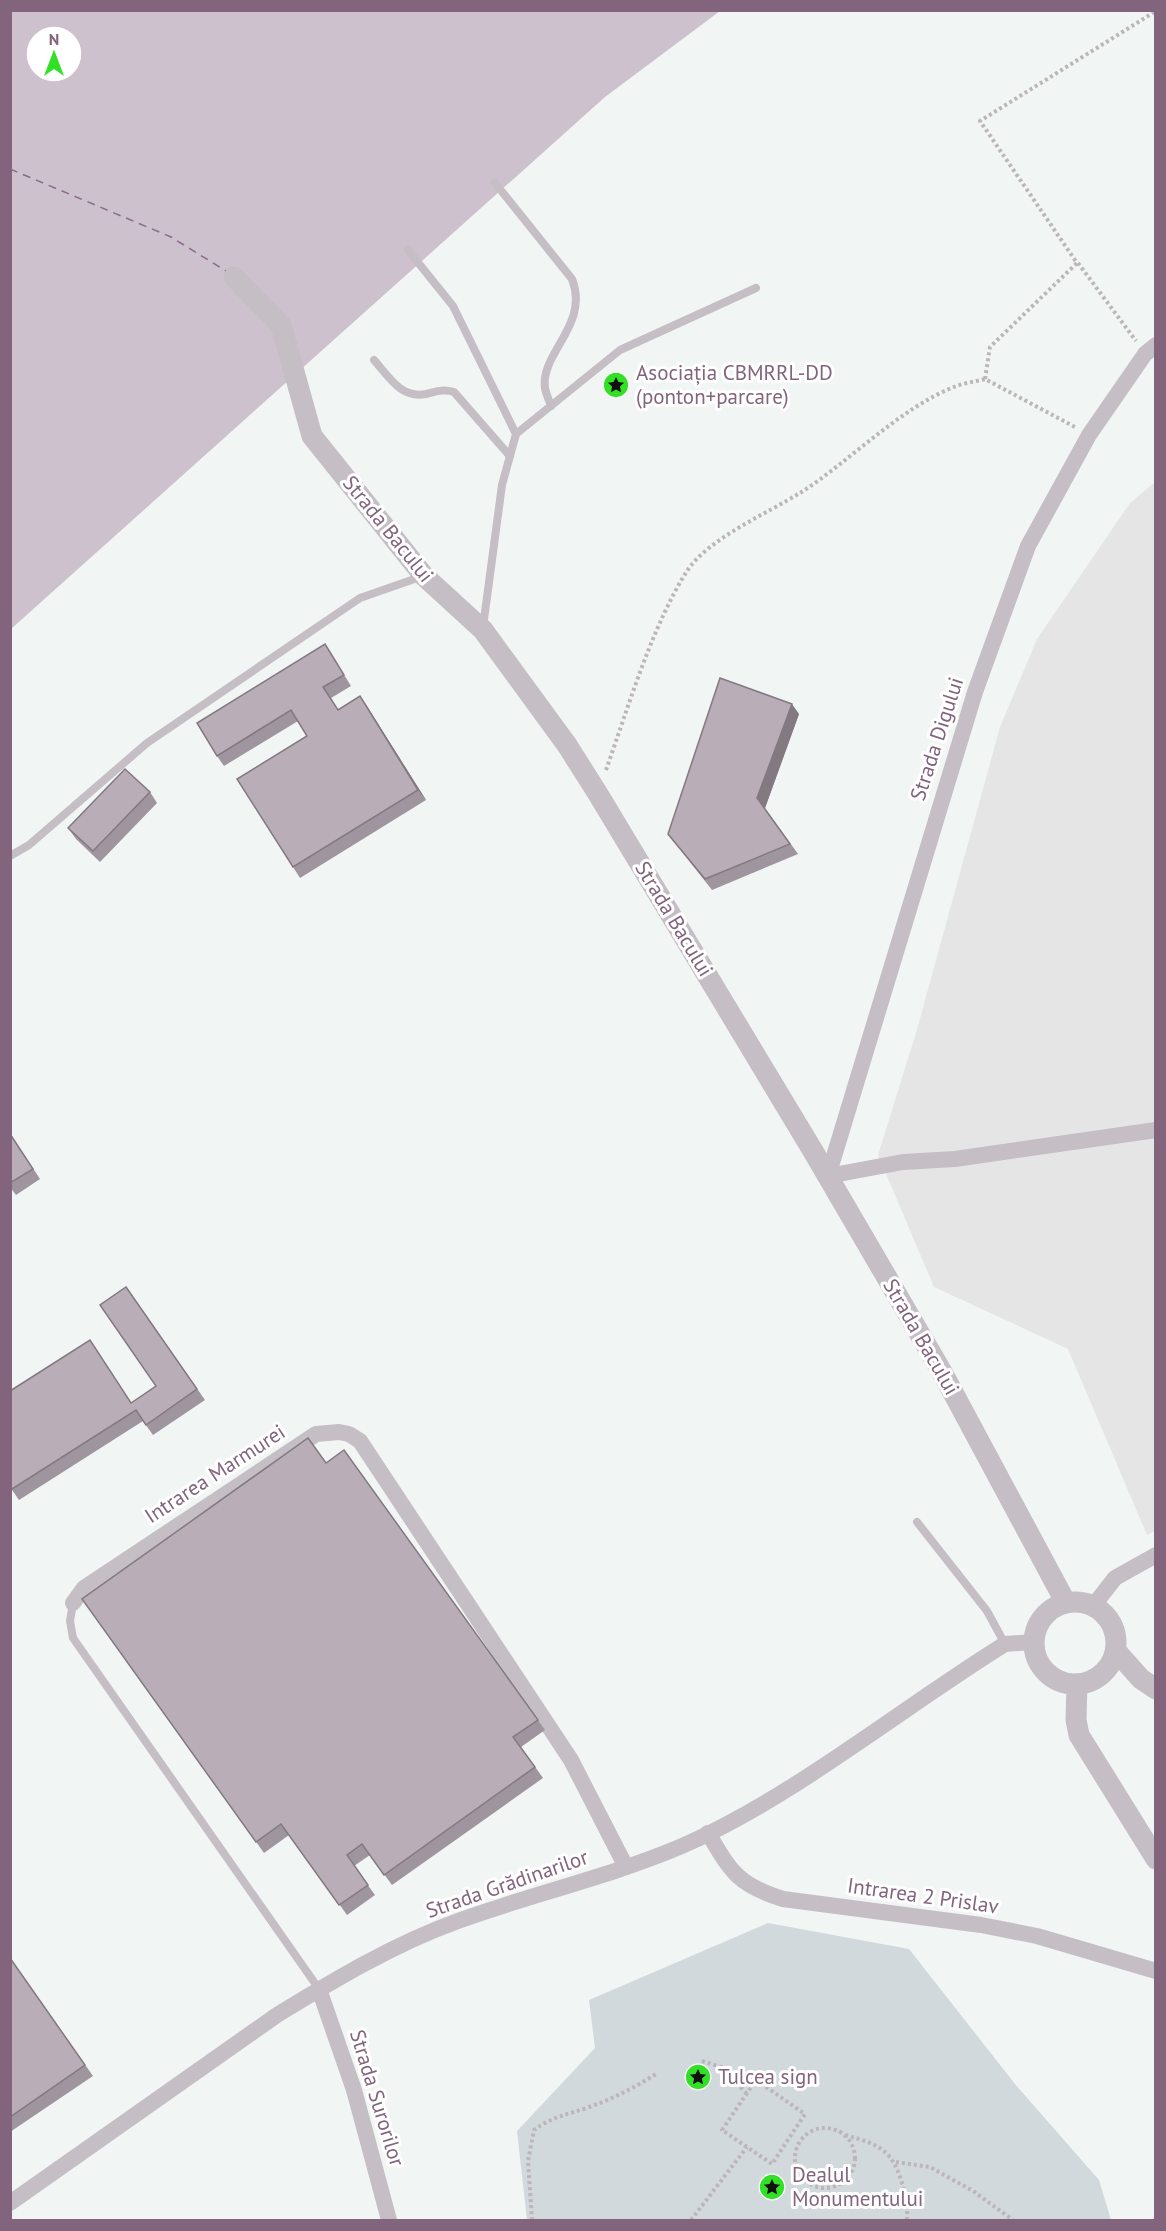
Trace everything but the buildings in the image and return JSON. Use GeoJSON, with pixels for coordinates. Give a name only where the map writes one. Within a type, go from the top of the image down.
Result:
{"type":"FeatureCollection","features":[{"type":"Feature","properties":{"kind":"street","name":"Strada Bacului"},"geometry":{"type":"LineString","coordinates":[[234,277],[280,325],[312,436],[424,576],[483,630],[567,745],[598,794],[828,1176],[942,1372],[1066,1603]]}},
{"type":"Feature","properties":{"kind":"street","name":"Strada Digului"},"geometry":{"type":"LineString","coordinates":[[828,1176],[975,692],[1028,546],[1089,435],[1150,350]]}},
{"type":"Feature","properties":{"kind":"street"},"geometry":{"type":"LineString","coordinates":[[828,1176],[903,1162],[955,1159],[1155,1130]]}},
{"type":"Feature","properties":{"kind":"street","name":"Intrarea Marmurei"},"geometry":{"type":"LineString","coordinates":[[73,1603],[84,1588],[316,1434],[349,1434],[360,1441],[571,1760],[626,1867]]}},
{"type":"Feature","properties":{"kind":"street"},"geometry":{"type":"LineString","coordinates":[[1094,1605],[1115,1578],[1155,1555]]}},
{"type":"Feature","properties":{"kind":"street"},"geometry":{"type":"LineString","coordinates":[[1075,1601],[1094,1605],[1112,1624],[1116,1638],[1116,1651],[1111,1664],[1102,1674],[1077,1684],[1064,1682],[1047,1672],[1036,1655],[1034,1642],[1036,1629],[1043,1617],[1053,1608],[1075,1601]]}},
{"type":"Feature","properties":{"kind":"street","name":"Strada Grădinarilor"},"geometry":{"type":"LineString","coordinates":[[10,2203],[267,2021],[319,1989],[402,1945],[457,1921],[626,1867],[708,1833],[782,1792],[1005,1644],[1034,1642]]}},
{"type":"Feature","properties":{"kind":"street"},"geometry":{"type":"LineString","coordinates":[[1116,1651],[1141,1679],[1155,1689]]}},
{"type":"Feature","properties":{"kind":"street"},"geometry":{"type":"LineString","coordinates":[[1077,1684],[1076,1720],[1079,1735],[1155,1859]]}},
{"type":"Feature","properties":{"kind":"street","name":"Intrarea 2 Prislav"},"geometry":{"type":"LineString","coordinates":[[708,1833],[729,1870],[760,1892],[783,1899],[981,1925],[1037,1936],[1155,1971]]}},
{"type":"Feature","properties":{"kind":"street","name":"Strada Surorilor"},"geometry":{"type":"LineString","coordinates":[[319,1989],[354,2090],[389,2220]]}},
{"type":"Feature","properties":{"kind":"lane"},"geometry":{"type":"LineString","coordinates":[[495,183],[572,279],[578,293],[574,316],[549,367],[544,386],[551,406]]}},
{"type":"Feature","properties":{"kind":"lane"},"geometry":{"type":"LineString","coordinates":[[408,250],[453,306],[516,434]]}},
{"type":"Feature","properties":{"kind":"lane"},"geometry":{"type":"LineString","coordinates":[[483,630],[502,485],[516,434],[620,350],[756,288]]}},
{"type":"Feature","properties":{"kind":"lane"},"geometry":{"type":"LineString","coordinates":[[374,360],[399,390],[415,395],[441,389],[454,392],[510,456]]}},
{"type":"Feature","properties":{"kind":"lane"},"geometry":{"type":"LineString","coordinates":[[10,856],[29,845],[147,742],[330,618],[360,598],[424,576]]}},
{"type":"Feature","properties":{"kind":"lane"},"geometry":{"type":"LineString","coordinates":[[917,1522],[987,1611],[1005,1644]]}},
{"type":"Feature","properties":{"kind":"lane","name":"Intrarea Marmurei"},"geometry":{"type":"LineString","coordinates":[[73,1603],[70,1621],[73,1638],[319,1989]]}},
{"type":"Feature","properties":{"kind":"path"},"geometry":{"type":"LineString","coordinates":[[1150,350],[1077,263],[980,122],[1155,11]]}},
{"type":"Feature","properties":{"kind":"path"},"geometry":{"type":"LineString","coordinates":[[985,379],[990,347],[1077,263]]}},
{"type":"Feature","properties":{"kind":"path"},"geometry":{"type":"LineString","coordinates":[[598,794],[637,681],[688,569],[717,542],[800,493],[907,414],[953,387],[985,379],[1089,435]]}},
{"type":"Feature","properties":{"kind":"path"},"geometry":{"type":"LineString","coordinates":[[702,2061],[721,2067],[747,2094]]}},
{"type":"Feature","properties":{"kind":"path"},"geometry":{"type":"LineString","coordinates":[[532,2220],[528,2161],[534,2130],[552,2117],[609,2099],[656,2074]]}},
{"type":"Feature","properties":{"kind":"path"},"geometry":{"type":"LineString","coordinates":[[756,2080],[805,2114],[791,2134],[772,2164],[722,2130],[756,2080]]}},
{"type":"Feature","properties":{"kind":"path"},"geometry":{"type":"LineString","coordinates":[[843,2134],[852,2145],[854,2166],[844,2181],[829,2187],[809,2183],[798,2170],[796,2151],[800,2141],[817,2129],[834,2129],[869,2142],[885,2151],[896,2162],[904,2188],[907,2220]]}},
{"type":"Feature","properties":{"kind":"path"},"geometry":{"type":"LineString","coordinates":[[791,2134],[800,2141]]}},
{"type":"Feature","properties":{"kind":"path"},"geometry":{"type":"LineString","coordinates":[[692,2220],[747,2147]]}},
{"type":"Feature","properties":{"kind":"path"},"geometry":{"type":"LineString","coordinates":[[896,2162],[930,2167],[973,2191],[1013,2220]]}},
{"type":"Feature","properties":{"kind":"shaded area"},"geometry":{"type":"Polygon","coordinates":[[[11,11],[720,11],[605,97],[11,629],[11,11]]]}},
{"type":"Feature","properties":{"kind":"shaded area"},"geometry":{"type":"Polygon","coordinates":[[[1155,482],[1155,1531],[1147,1535],[1068,1349],[934,1287],[878,1155],[916,1033],[1000,727],[1037,639],[1130,503],[1155,482]]]}},
{"type":"Feature","properties":{"kind":"shaded area"},"geometry":{"type":"Polygon","coordinates":[[[768,1923],[909,1949],[1015,2084],[1099,2180],[1111,2220],[527,2220],[517,2131],[595,2048],[589,2000],[768,1923]]]}},
{"type":"Feature","properties":{"kind":"ferry route"},"geometry":{"type":"LineString","coordinates":[[10,169],[171,237],[226,271]]}},
{"type":"Feature","properties":{"kind":"place","name":"Asociația CBMRRL-DD (ponton+parcare)"},"geometry":{"type":"Point","coordinates":[616,385]}},
{"type":"Feature","properties":{"kind":"place","name":"Tulcea sign"},"geometry":{"type":"Point","coordinates":[698,2077]}},
{"type":"Feature","properties":{"kind":"place","name":"Dealul Monumentului"},"geometry":{"type":"Point","coordinates":[772,2187]}}]}
